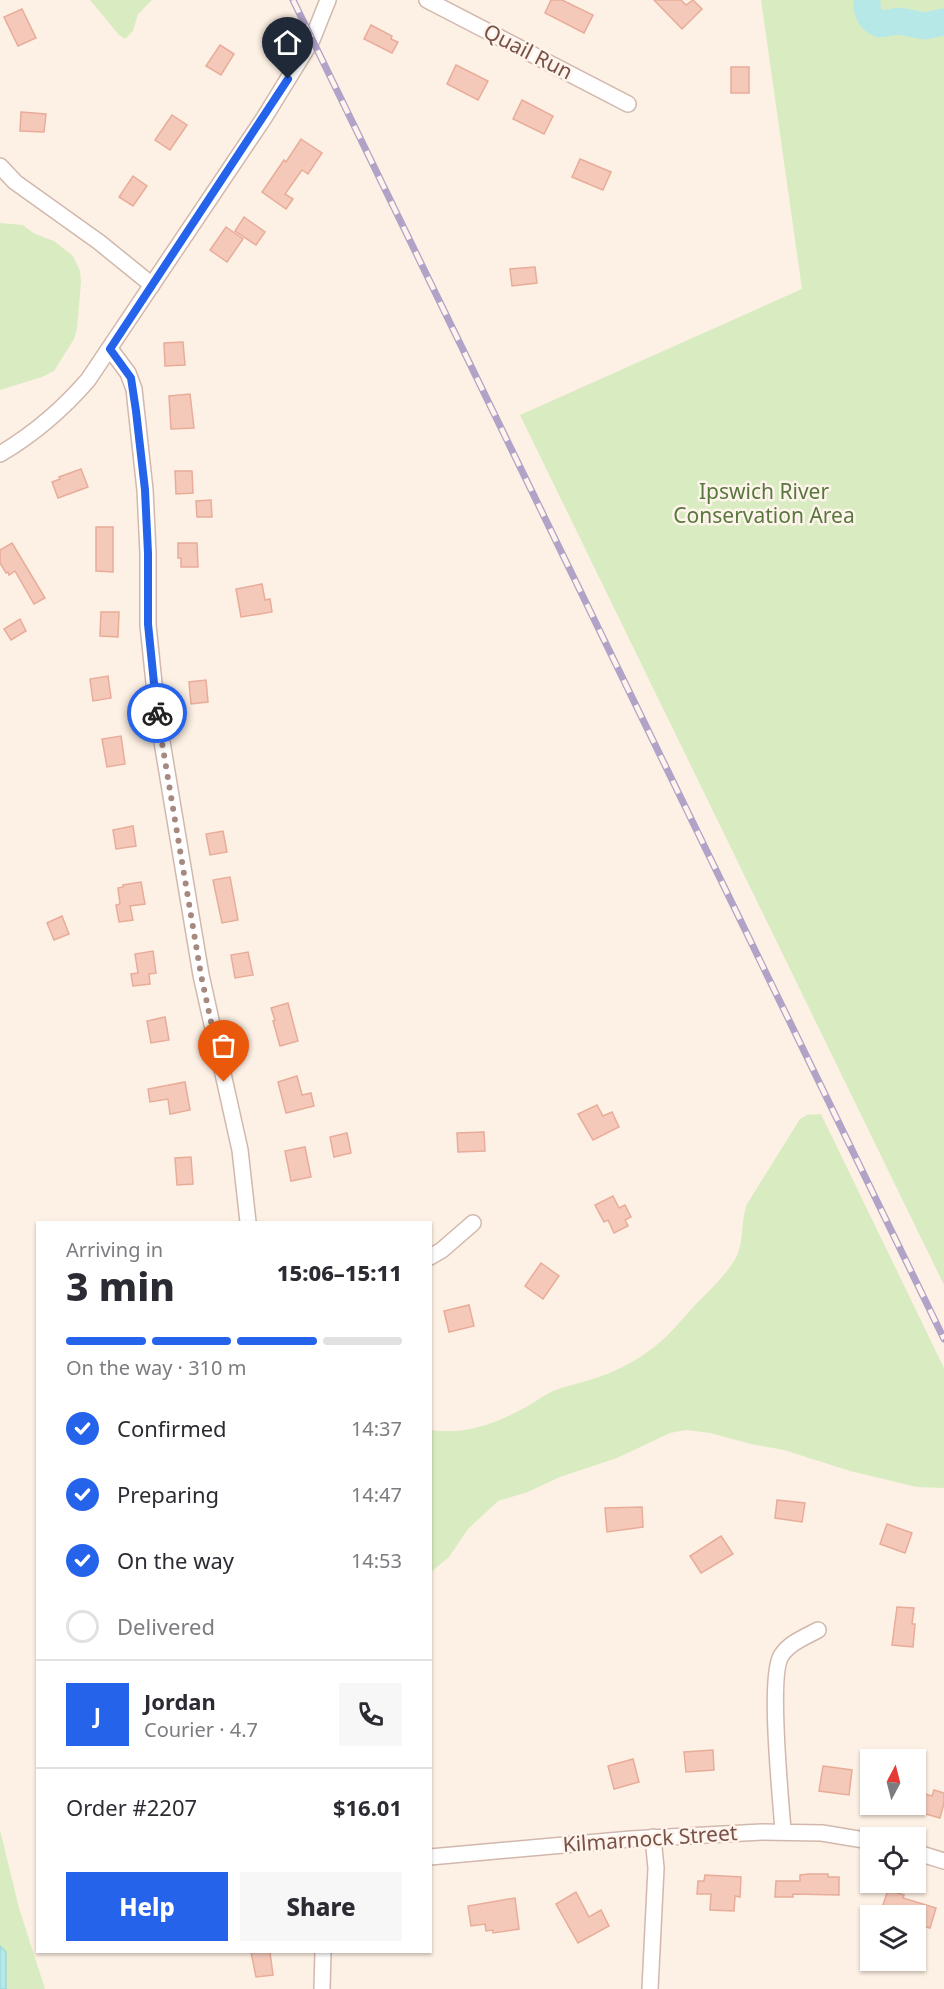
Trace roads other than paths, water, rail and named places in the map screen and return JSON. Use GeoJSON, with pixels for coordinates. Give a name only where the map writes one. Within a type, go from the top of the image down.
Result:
{"type":"FeatureCollection","features":[{"type":"Feature","properties":{"kind":"street"},"geometry":{"type":"LineString","coordinates":[[0,454],[45,423],[88,380],[264,118],[312,40],[328,0]]}},
{"type":"Feature","properties":{"kind":"street","name":"Quail Run"},"geometry":{"type":"LineString","coordinates":[[427,0],[628,104]]}},
{"type":"Feature","properties":{"kind":"street"},"geometry":{"type":"LineString","coordinates":[[0,166],[15,182],[99,242],[152,285]]}},
{"type":"Feature","properties":{"kind":"street"},"geometry":{"type":"LineString","coordinates":[[110,349],[128,373],[134,389],[145,490],[148,636],[157,712],[201,975],[240,1150],[248,1221]]}},
{"type":"Feature","properties":{"kind":"street"},"geometry":{"type":"LineString","coordinates":[[432,1256],[473,1223]]}},
{"type":"Feature","properties":{"kind":"street"},"geometry":{"type":"LineString","coordinates":[[783,1832],[776,1671],[781,1656],[786,1650],[818,1630]]}},
{"type":"Feature","properties":{"kind":"street","name":"Kilmarnock Street"},"geometry":{"type":"LineString","coordinates":[[432,1857],[653,1837],[783,1832],[822,1833],[860,1839]]}},
{"type":"Feature","properties":{"kind":"street"},"geometry":{"type":"LineString","coordinates":[[650,1989],[656,1868],[653,1837]]}},
{"type":"Feature","properties":{"kind":"street"},"geometry":{"type":"LineString","coordinates":[[926,1855],[944,1861]]}},
{"type":"Feature","properties":{"kind":"street"},"geometry":{"type":"LineString","coordinates":[[322,1989],[323,1953]]}},
{"type":"Feature","properties":{"kind":"water"},"geometry":{"type":"Polygon","coordinates":[[[0,1946],[6,1952],[6,1989],[0,1989],[0,1946]]]}},
{"type":"Feature","properties":{"kind":"waterway"},"geometry":{"type":"LineString","coordinates":[[867,0],[869,15],[880,24],[899,21],[924,26],[944,22]]}},
{"type":"Feature","properties":{"kind":"railway"},"geometry":{"type":"LineString","coordinates":[[293,0],[944,1339]]}},
{"type":"Feature","properties":{"kind":"park label","name":"Ipswich River Conservation Area"},"geometry":{"type":"Point","coordinates":[764,504]}}]}
